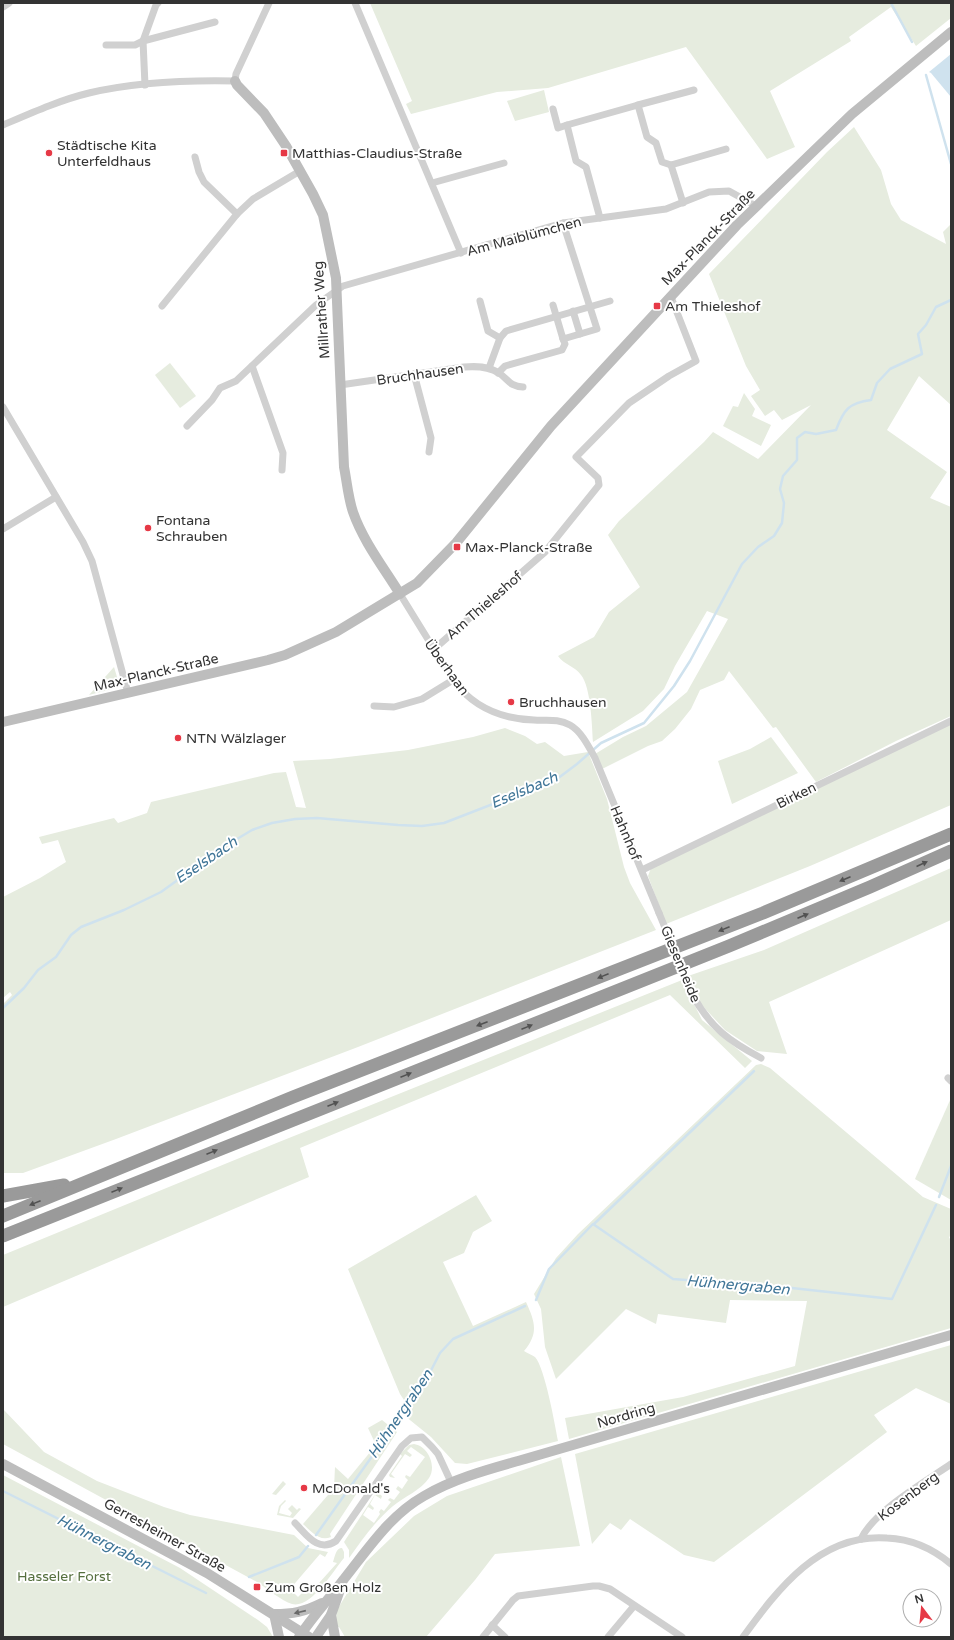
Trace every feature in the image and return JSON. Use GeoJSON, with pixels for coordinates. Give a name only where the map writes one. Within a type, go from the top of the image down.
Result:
{"type":"FeatureCollection","features":[{"type":"Feature","properties":{"kind":"highway"},"geometry":{"type":"LineString","coordinates":[[3,1216],[293,1097],[763,913],[951,834]]}},
{"type":"Feature","properties":{"kind":"highway"},"geometry":{"type":"LineString","coordinates":[[3,1236],[735,944],[951,851]]}},
{"type":"Feature","properties":{"kind":"highway"},"geometry":{"type":"LineString","coordinates":[[3,1196],[97,1178]]}},
{"type":"Feature","properties":{"kind":"highway"},"geometry":{"type":"LineString","coordinates":[[3,1246],[81,1205]]}},
{"type":"Feature","properties":{"kind":"street"},"geometry":{"type":"LineString","coordinates":[[3,7],[9,3]]}},
{"type":"Feature","properties":{"kind":"street"},"geometry":{"type":"LineString","coordinates":[[145,85],[143,41],[158,3]]}},
{"type":"Feature","properties":{"kind":"street"},"geometry":{"type":"LineString","coordinates":[[3,125],[87,93],[108,89],[205,81],[235,81],[236,74],[269,3]]}},
{"type":"Feature","properties":{"kind":"street"},"geometry":{"type":"LineString","coordinates":[[355,3],[461,253]]}},
{"type":"Feature","properties":{"kind":"street"},"geometry":{"type":"LineString","coordinates":[[106,45],[135,46],[143,41],[215,22]]}},
{"type":"Feature","properties":{"kind":"street","name":"Max-Planck-Straße"},"geometry":{"type":"LineString","coordinates":[[3,722],[286,655],[349,625],[417,583],[456,543],[551,426],[756,206],[847,119],[951,32]]}},
{"type":"Feature","properties":{"kind":"street","name":"Millrather Weg"},"geometry":{"type":"LineString","coordinates":[[235,81],[237,85],[264,113],[300,171],[323,214],[336,278],[344,467],[353,512],[366,539],[400,594]]}},
{"type":"Feature","properties":{"kind":"street"},"geometry":{"type":"LineString","coordinates":[[553,109],[558,128],[694,90]]}},
{"type":"Feature","properties":{"kind":"street"},"geometry":{"type":"LineString","coordinates":[[638,105],[647,137],[656,142],[662,162],[671,165],[726,149]]}},
{"type":"Feature","properties":{"kind":"street"},"geometry":{"type":"LineString","coordinates":[[567,126],[576,161],[586,167],[600,218]]}},
{"type":"Feature","properties":{"kind":"street"},"geometry":{"type":"LineString","coordinates":[[195,157],[199,172],[204,182],[237,214]]}},
{"type":"Feature","properties":{"kind":"street"},"geometry":{"type":"LineString","coordinates":[[432,183],[504,163]]}},
{"type":"Feature","properties":{"kind":"street"},"geometry":{"type":"LineString","coordinates":[[671,165],[683,203]]}},
{"type":"Feature","properties":{"kind":"street"},"geometry":{"type":"LineString","coordinates":[[162,306],[237,214],[253,199],[300,171]]}},
{"type":"Feature","properties":{"kind":"street","name":"Am Maiblümchen"},"geometry":{"type":"LineString","coordinates":[[186,426],[212,400],[220,388],[236,381],[316,305],[343,286],[563,223],[666,209],[709,192],[728,191],[756,206]]}},
{"type":"Feature","properties":{"kind":"street"},"geometry":{"type":"LineString","coordinates":[[563,223],[597,330],[563,339]]}},
{"type":"Feature","properties":{"kind":"street","name":"Am Thieleshof"},"geometry":{"type":"LineString","coordinates":[[433,650],[545,552],[599,485],[598,478],[576,457],[629,403],[669,376],[696,361],[671,297]]}},
{"type":"Feature","properties":{"kind":"street"},"geometry":{"type":"LineString","coordinates":[[480,301],[488,331],[500,338]]}},
{"type":"Feature","properties":{"kind":"street"},"geometry":{"type":"LineString","coordinates":[[489,368],[500,338],[506,331],[610,301]]}},
{"type":"Feature","properties":{"kind":"street"},"geometry":{"type":"LineString","coordinates":[[498,373],[505,366],[562,350],[565,344],[553,305]]}},
{"type":"Feature","properties":{"kind":"street"},"geometry":{"type":"LineString","coordinates":[[573,311],[580,334]]}},
{"type":"Feature","properties":{"kind":"street"},"geometry":{"type":"LineString","coordinates":[[252,366],[283,453],[282,470]]}},
{"type":"Feature","properties":{"kind":"street","name":"Bruchhausen"},"geometry":{"type":"LineString","coordinates":[[340,385],[477,366],[489,368],[498,373],[514,386],[523,387]]}},
{"type":"Feature","properties":{"kind":"street"},"geometry":{"type":"LineString","coordinates":[[414,374],[431,438],[429,452]]}},
{"type":"Feature","properties":{"kind":"street"},"geometry":{"type":"LineString","coordinates":[[3,407],[83,542],[94,567],[128,693]]}},
{"type":"Feature","properties":{"kind":"street"},"geometry":{"type":"LineString","coordinates":[[3,529],[56,497]]}},
{"type":"Feature","properties":{"kind":"street","name":"Überhaan"},"geometry":{"type":"LineString","coordinates":[[400,594],[433,650],[461,692],[471,700],[495,714],[509,718],[558,720],[571,725],[589,746],[593,754]]}},
{"type":"Feature","properties":{"kind":"street"},"geometry":{"type":"LineString","coordinates":[[374,706],[394,707],[422,699],[453,680]]}},
{"type":"Feature","properties":{"kind":"street","name":"Birken"},"geometry":{"type":"LineString","coordinates":[[642,870],[951,721]]}},
{"type":"Feature","properties":{"kind":"street","name":"Hahnhof"},"geometry":{"type":"LineString","coordinates":[[593,754],[659,913]]}},
{"type":"Feature","properties":{"kind":"street","name":"Giesenheide"},"geometry":{"type":"LineString","coordinates":[[659,913],[693,996],[710,1023],[723,1035],[761,1058]]}},
{"type":"Feature","properties":{"kind":"street","name":"Nordring"},"geometry":{"type":"LineString","coordinates":[[304,1635],[324,1602],[344,1580],[382,1531],[400,1513],[423,1496],[451,1482],[518,1461],[951,1335]]}},
{"type":"Feature","properties":{"kind":"street"},"geometry":{"type":"LineString","coordinates":[[295,1523],[311,1540],[319,1544],[324,1546],[336,1541],[402,1446],[411,1438],[416,1436],[422,1437],[432,1446],[451,1482]]}},
{"type":"Feature","properties":{"kind":"street","name":"Gerresheimer Straße"},"geometry":{"type":"LineString","coordinates":[[3,1464],[207,1574],[274,1614],[304,1635]]}},
{"type":"Feature","properties":{"kind":"street","name":"Kosenberg"},"geometry":{"type":"LineString","coordinates":[[861,1538],[866,1529],[882,1513],[951,1464]]}},
{"type":"Feature","properties":{"kind":"street"},"geometry":{"type":"LineString","coordinates":[[743,1637],[778,1590],[807,1564],[829,1549],[861,1538],[898,1538],[924,1546],[938,1553],[951,1564]]}},
{"type":"Feature","properties":{"kind":"street","name":"Nordring"},"geometry":{"type":"LineString","coordinates":[[316,1637],[331,1615],[344,1580]]}},
{"type":"Feature","properties":{"kind":"street"},"geometry":{"type":"LineString","coordinates":[[483,1637],[513,1600],[523,1595],[599,1586],[610,1589],[669,1634],[682,1637]]}},
{"type":"Feature","properties":{"kind":"street"},"geometry":{"type":"LineString","coordinates":[[279,1637],[274,1614],[295,1614],[304,1612],[324,1602]]}},
{"type":"Feature","properties":{"kind":"street"},"geometry":{"type":"LineString","coordinates":[[608,1637],[634,1606]]}},
{"type":"Feature","properties":{"kind":"street"},"geometry":{"type":"LineString","coordinates":[[331,1615],[335,1637]]}},
{"type":"Feature","properties":{"kind":"street"},"geometry":{"type":"LineString","coordinates":[[492,1626],[506,1637]]}},
{"type":"Feature","properties":{"kind":"green space"},"geometry":{"type":"Polygon","coordinates":[[[370,3],[951,3],[951,18],[916,46],[891,7],[849,37],[851,41],[770,91],[795,147],[767,159],[686,47],[548,88],[497,92],[411,114],[406,104],[412,101],[370,3]]]}},
{"type":"Feature","properties":{"kind":"green space"},"geometry":{"type":"Polygon","coordinates":[[[544,90],[549,112],[515,121],[507,101],[544,90]]]}},
{"type":"Feature","properties":{"kind":"green space"},"geometry":{"type":"Polygon","coordinates":[[[854,127],[881,170],[891,204],[901,220],[946,244],[943,232],[951,224],[951,405],[919,376],[887,430],[947,472],[930,498],[951,507],[951,716],[896,741],[816,782],[776,727],[773,728],[729,671],[724,680],[700,690],[691,709],[675,729],[662,741],[648,746],[602,769],[595,754],[623,737],[646,726],[687,692],[728,619],[707,611],[675,666],[664,689],[643,711],[593,742],[587,688],[579,672],[563,662],[558,656],[594,637],[609,612],[640,587],[608,535],[619,521],[713,432],[758,459],[811,405],[782,420],[774,410],[765,416],[751,396],[760,390],[746,366],[709,274],[827,152],[854,127]]]}},
{"type":"Feature","properties":{"kind":"green space"},"geometry":{"type":"Polygon","coordinates":[[[170,363],[196,396],[180,408],[155,375],[170,363]]]}},
{"type":"Feature","properties":{"kind":"green space"},"geometry":{"type":"Polygon","coordinates":[[[744,393],[755,409],[752,416],[771,425],[761,446],[723,426],[733,406],[738,407],[744,393]]]}},
{"type":"Feature","properties":{"kind":"green space"},"geometry":{"type":"Polygon","coordinates":[[[114,667],[117,677],[115,687],[89,695],[114,667]]]}},
{"type":"Feature","properties":{"kind":"green space"},"geometry":{"type":"Polygon","coordinates":[[[951,723],[951,805],[810,866],[666,924],[648,876],[651,868],[951,723]]]}},
{"type":"Feature","properties":{"kind":"green space"},"geometry":{"type":"Polygon","coordinates":[[[505,728],[525,736],[537,744],[545,742],[564,756],[588,752],[607,799],[624,867],[630,883],[656,930],[358,1047],[116,1139],[23,1173],[3,1173],[3,1004],[12,995],[10,992],[3,998],[3,897],[40,878],[66,862],[58,840],[42,844],[39,837],[114,818],[118,823],[147,813],[151,802],[274,773],[286,772],[296,807],[306,808],[293,761],[330,759],[408,750],[473,737],[505,728]]]}},
{"type":"Feature","properties":{"kind":"green space"},"geometry":{"type":"Polygon","coordinates":[[[771,737],[798,773],[732,804],[718,761],[750,749],[771,737]]]}},
{"type":"Feature","properties":{"kind":"green space"},"geometry":{"type":"Polygon","coordinates":[[[951,868],[951,920],[769,1002],[787,1054],[757,1051],[725,1030],[699,1002],[688,976],[764,950],[951,868]]]}},
{"type":"Feature","properties":{"kind":"green space"},"geometry":{"type":"Polygon","coordinates":[[[682,980],[702,1020],[752,1061],[745,1068],[670,995],[300,1148],[309,1177],[3,1307],[3,1255],[682,980]]]}},
{"type":"Feature","properties":{"kind":"green space"},"geometry":{"type":"Polygon","coordinates":[[[761,1064],[770,1068],[923,1197],[951,1209],[951,1233],[949,1238],[951,1239],[951,1328],[569,1439],[565,1418],[683,1397],[795,1366],[807,1301],[730,1300],[726,1323],[658,1314],[656,1324],[626,1309],[556,1379],[545,1347],[541,1309],[534,1294],[556,1258],[578,1234],[756,1065],[761,1064]]]}},
{"type":"Feature","properties":{"kind":"green space"},"geometry":{"type":"Polygon","coordinates":[[[951,1098],[951,1200],[915,1179],[951,1098]]]}},
{"type":"Feature","properties":{"kind":"green space"},"geometry":{"type":"Polygon","coordinates":[[[476,1195],[492,1221],[473,1232],[464,1253],[443,1262],[473,1326],[526,1302],[532,1316],[534,1333],[529,1345],[524,1351],[535,1357],[539,1363],[549,1397],[558,1441],[467,1464],[455,1463],[431,1437],[400,1412],[406,1403],[400,1394],[348,1269],[476,1195]]]}},
{"type":"Feature","properties":{"kind":"green space"},"geometry":{"type":"Polygon","coordinates":[[[951,1345],[951,1404],[916,1388],[874,1415],[887,1432],[714,1562],[684,1555],[630,1519],[621,1530],[610,1523],[592,1544],[575,1454],[951,1345]]]}},
{"type":"Feature","properties":{"kind":"green space"},"geometry":{"type":"Polygon","coordinates":[[[3,1409],[44,1452],[97,1481],[164,1507],[190,1515],[294,1535],[308,1548],[328,1552],[325,1557],[320,1554],[290,1589],[298,1597],[306,1589],[311,1592],[337,1563],[333,1562],[338,1549],[342,1548],[344,1558],[328,1580],[314,1595],[307,1601],[299,1604],[292,1604],[257,1582],[3,1444],[3,1409]]]}},
{"type":"Feature","properties":{"kind":"green space"},"geometry":{"type":"Polygon","coordinates":[[[382,1420],[397,1432],[330,1534],[331,1537],[323,1538],[312,1533],[303,1524],[334,1488],[335,1467],[348,1479],[376,1445],[368,1428],[382,1420]]]}},
{"type":"Feature","properties":{"kind":"green space"},"geometry":{"type":"Polygon","coordinates":[[[414,1444],[423,1448],[430,1457],[432,1468],[429,1478],[422,1486],[397,1503],[380,1518],[349,1558],[349,1550],[344,1542],[380,1487],[378,1493],[382,1496],[381,1499],[375,1495],[370,1504],[374,1508],[373,1510],[368,1507],[363,1515],[374,1523],[380,1514],[379,1512],[381,1509],[384,1511],[391,1502],[388,1500],[390,1498],[394,1500],[400,1492],[396,1489],[398,1486],[402,1489],[408,1480],[405,1477],[406,1475],[410,1477],[425,1457],[411,1447],[407,1451],[412,1455],[410,1457],[405,1454],[391,1474],[395,1478],[390,1477],[389,1475],[402,1456],[400,1454],[409,1445],[414,1444]]]}},
{"type":"Feature","properties":{"kind":"green space"},"geometry":{"type":"Polygon","coordinates":[[[561,1457],[580,1546],[495,1554],[475,1580],[426,1637],[345,1637],[339,1627],[335,1627],[337,1610],[366,1562],[414,1516],[447,1496],[561,1457]]]}},
{"type":"Feature","properties":{"kind":"green space","name":"Hasseler Forst"},"geometry":{"type":"Polygon","coordinates":[[[3,1475],[180,1568],[258,1620],[267,1627],[273,1637],[3,1637],[3,1475]]]}},
{"type":"Feature","properties":{"kind":"green space"},"geometry":{"type":"Polygon","coordinates":[[[283,1481],[286,1484],[276,1495],[272,1494],[283,1481]]]}},
{"type":"Feature","properties":{"kind":"green space"},"geometry":{"type":"Polygon","coordinates":[[[285,1500],[286,1501],[281,1506],[279,1513],[290,1516],[292,1513],[288,1509],[292,1505],[297,1510],[299,1508],[301,1509],[293,1518],[277,1515],[279,1506],[285,1500]]]}},
{"type":"Feature","properties":{"kind":"water"},"geometry":{"type":"Polygon","coordinates":[[[951,54],[951,97],[929,72],[951,54]]]}},
{"type":"Feature","properties":{"kind":"waterway"},"geometry":{"type":"LineString","coordinates":[[891,3],[912,42]]}},
{"type":"Feature","properties":{"kind":"waterway"},"geometry":{"type":"LineString","coordinates":[[926,75],[951,164]]}},
{"type":"Feature","properties":{"kind":"waterway","name":"Eselsbach"},"geometry":{"type":"LineString","coordinates":[[3,1008],[24,988],[38,970],[56,957],[71,935],[81,927],[124,910],[161,892],[222,848],[252,830],[272,823],[295,819],[317,818],[422,826],[444,823],[557,779],[601,743],[644,723],[674,686],[690,661],[742,564],[758,547],[774,536],[782,523],[784,503],[780,489],[783,476],[797,460],[797,438],[805,432],[816,434],[836,430],[848,408],[857,403],[871,400],[877,383],[890,369],[922,354],[918,334],[926,325],[936,307],[951,300]]}},
{"type":"Feature","properties":{"kind":"waterway"},"geometry":{"type":"LineString","coordinates":[[594,1224],[754,1071]]}},
{"type":"Feature","properties":{"kind":"waterway","name":"Hühnergraben"},"geometry":{"type":"LineString","coordinates":[[939,1197],[951,1166]]}},
{"type":"Feature","properties":{"kind":"waterway","name":"Hühnergraben"},"geometry":{"type":"LineString","coordinates":[[536,1300],[549,1269],[593,1224],[673,1279],[792,1288],[892,1299],[936,1205]]}},
{"type":"Feature","properties":{"kind":"waterway","name":"Hühnergraben"},"geometry":{"type":"LineString","coordinates":[[316,1535],[425,1382],[440,1353],[453,1339],[525,1306]]}},
{"type":"Feature","properties":{"kind":"waterway","name":"Hühnergraben"},"geometry":{"type":"LineString","coordinates":[[3,1491],[206,1593]]}},
{"type":"Feature","properties":{"kind":"waterway","name":"Hühnergraben"},"geometry":{"type":"LineString","coordinates":[[249,1577],[299,1557],[308,1546]]}},
{"type":"Feature","properties":{"kind":"place","name":"Städtische Kita Unterfeldhaus"},"geometry":{"type":"Point","coordinates":[49,153]}},
{"type":"Feature","properties":{"kind":"place","name":"Matthias-Claudius-Straße"},"geometry":{"type":"Point","coordinates":[284,153]}},
{"type":"Feature","properties":{"kind":"place","name":"Am Thieleshof"},"geometry":{"type":"Point","coordinates":[657,306]}},
{"type":"Feature","properties":{"kind":"place","name":"Fontana Schrauben"},"geometry":{"type":"Point","coordinates":[148,528]}},
{"type":"Feature","properties":{"kind":"place","name":"Max-Planck-Straße"},"geometry":{"type":"Point","coordinates":[457,547]}},
{"type":"Feature","properties":{"kind":"place","name":"Bruchhausen"},"geometry":{"type":"Point","coordinates":[511,702]}},
{"type":"Feature","properties":{"kind":"place","name":"NTN Wälzlager"},"geometry":{"type":"Point","coordinates":[178,738]}},
{"type":"Feature","properties":{"kind":"place","name":"McDonald's"},"geometry":{"type":"Point","coordinates":[304,1488]}},
{"type":"Feature","properties":{"kind":"place","name":"Zum Großen Holz"},"geometry":{"type":"Point","coordinates":[257,1587]}}]}
